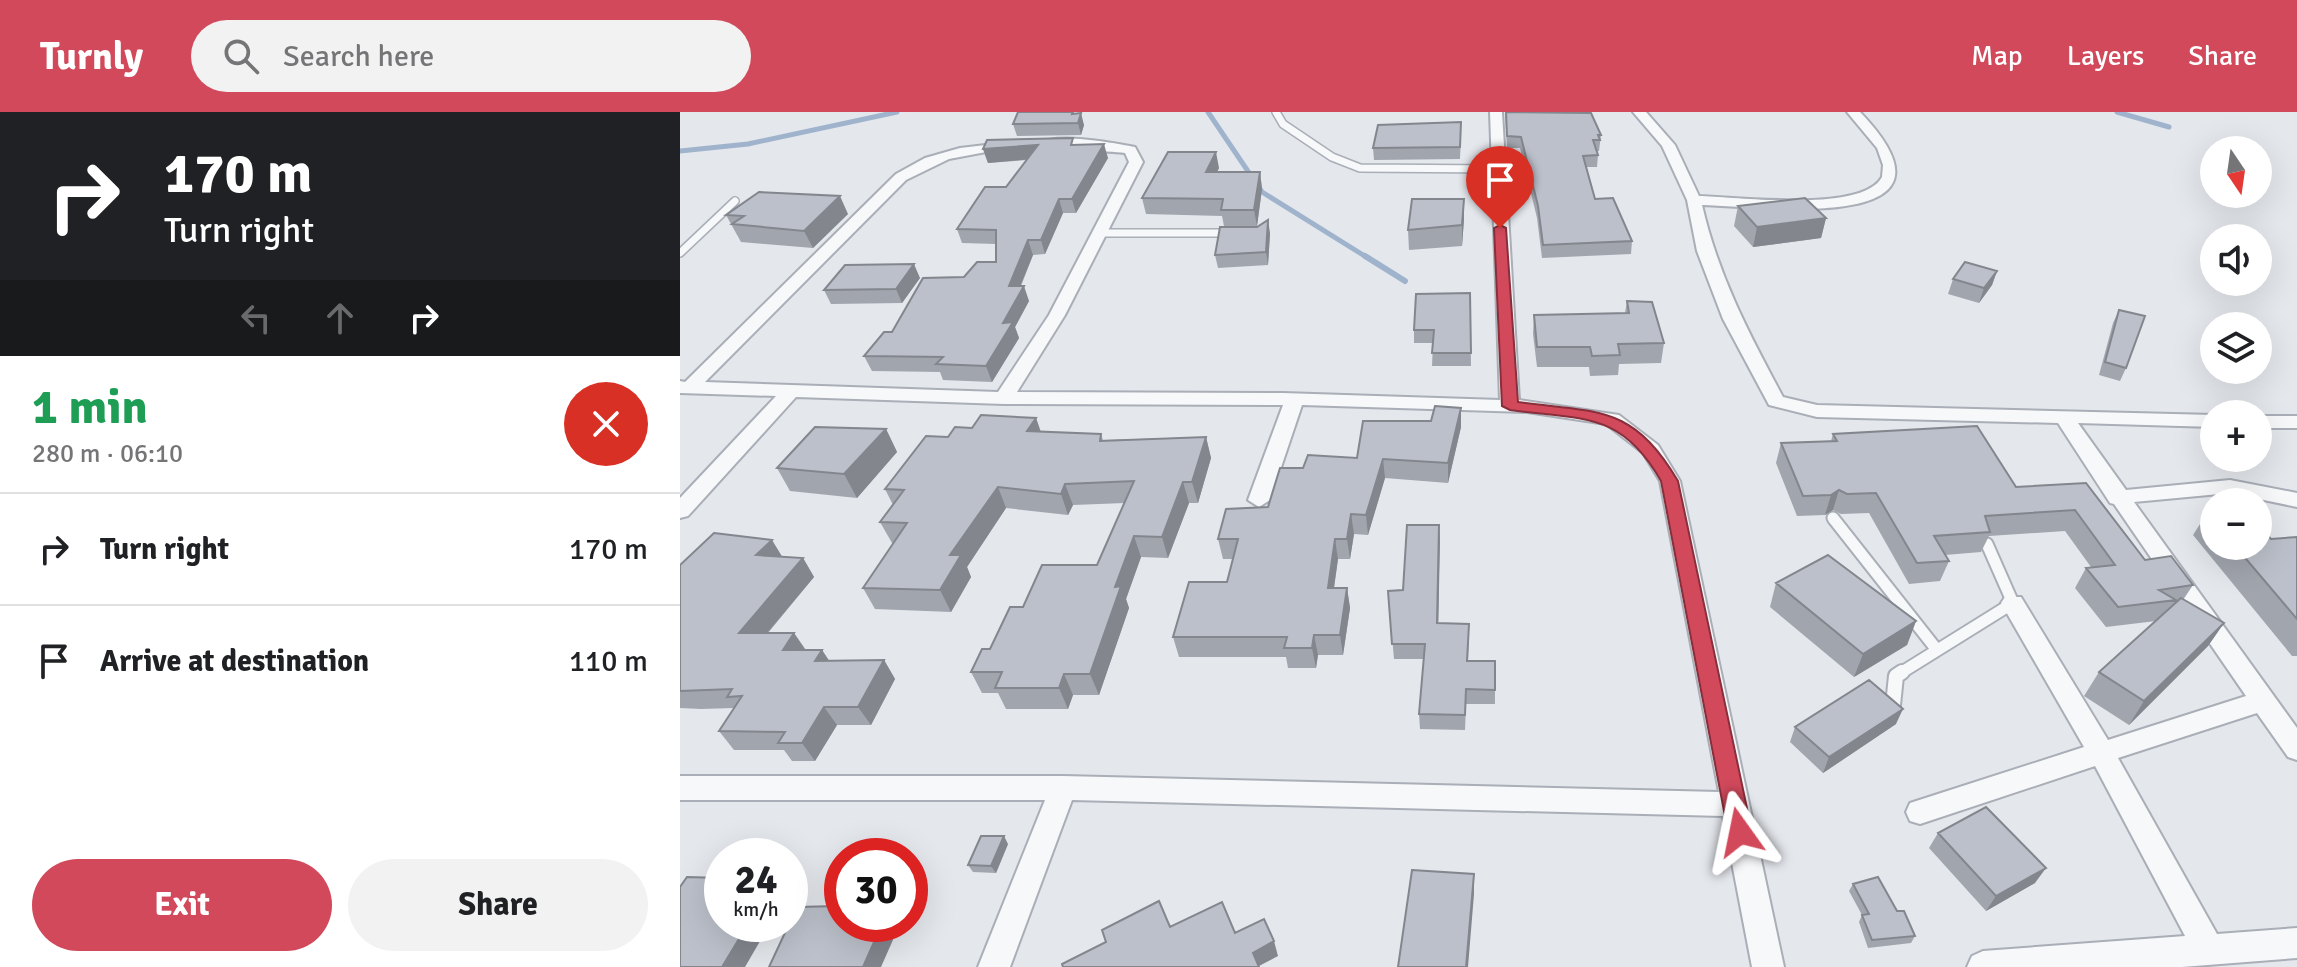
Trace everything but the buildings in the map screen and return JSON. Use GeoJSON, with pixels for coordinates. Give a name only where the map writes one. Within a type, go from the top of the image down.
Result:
{"type":"FeatureCollection","features":[{"type":"Feature","properties":{"kind":"street"},"geometry":{"type":"LineString","coordinates":[[1496,112],[1510,406]]}},
{"type":"Feature","properties":{"kind":"street"},"geometry":{"type":"LineString","coordinates":[[1639,112],[1668,145],[1694,200],[1705,251],[1732,319],[1776,401],[1817,411],[2200,421]]}},
{"type":"Feature","properties":{"kind":"street"},"geometry":{"type":"LineString","coordinates":[[1694,200],[1827,201],[1872,196],[1884,187],[1891,173],[1886,153],[1853,112]]}},
{"type":"Feature","properties":{"kind":"street"},"geometry":{"type":"LineString","coordinates":[[685,387],[886,188],[908,170],[937,156],[1053,143],[1130,150],[1137,157],[1135,168],[1057,315],[1004,398]]}},
{"type":"Feature","properties":{"kind":"street"},"geometry":{"type":"LineString","coordinates":[[685,387],[1004,398],[1294,400],[1510,406],[1612,419],[1640,438],[1661,464],[1675,501],[1768,967]]}},
{"type":"Feature","properties":{"kind":"street"},"geometry":{"type":"LineString","coordinates":[[680,511],[761,427],[791,390]]}},
{"type":"Feature","properties":{"kind":"street"},"geometry":{"type":"LineString","coordinates":[[1259,500],[1294,400]]}},
{"type":"Feature","properties":{"kind":"street"},"geometry":{"type":"LineString","coordinates":[[2065,419],[2117,498],[2297,749]]}},
{"type":"Feature","properties":{"kind":"street"},"geometry":{"type":"LineString","coordinates":[[2272,422],[2297,422]]}},
{"type":"Feature","properties":{"kind":"street"},"geometry":{"type":"LineString","coordinates":[[2117,498],[2178,488],[2239,486],[2297,500]]}},
{"type":"Feature","properties":{"kind":"street"},"geometry":{"type":"LineString","coordinates":[[2013,603],[2102,754],[2233,955]]}},
{"type":"Feature","properties":{"kind":"street"},"geometry":{"type":"LineString","coordinates":[[1920,812],[2261,701]]}},
{"type":"Feature","properties":{"kind":"street"},"geometry":{"type":"LineString","coordinates":[[680,788],[1063,788],[1734,804]]}},
{"type":"Feature","properties":{"kind":"street"},"geometry":{"type":"LineString","coordinates":[[994,967],[1063,788]]}},
{"type":"Feature","properties":{"kind":"street"},"geometry":{"type":"LineString","coordinates":[[1983,967],[2233,955],[2297,943]]}},
{"type":"Feature","properties":{"kind":"lane"},"geometry":{"type":"LineString","coordinates":[[1276,112],[1283,124],[1332,157],[1360,168],[1497,169]]}},
{"type":"Feature","properties":{"kind":"lane"},"geometry":{"type":"LineString","coordinates":[[680,253],[735,201]]}},
{"type":"Feature","properties":{"kind":"lane"},"geometry":{"type":"LineString","coordinates":[[1100,233],[1243,233]]}},
{"type":"Feature","properties":{"kind":"lane"},"geometry":{"type":"LineString","coordinates":[[1833,518],[1937,650]]}},
{"type":"Feature","properties":{"kind":"lane"},"geometry":{"type":"LineString","coordinates":[[1893,705],[1896,676],[2013,603],[1987,544]]}},
{"type":"Feature","properties":{"kind":"waterway"},"geometry":{"type":"LineString","coordinates":[[680,151],[748,144],[897,112]]}},
{"type":"Feature","properties":{"kind":"waterway"},"geometry":{"type":"LineString","coordinates":[[1208,112],[1262,192],[1368,258]]}},
{"type":"Feature","properties":{"kind":"waterway"},"geometry":{"type":"LineString","coordinates":[[2117,112],[2169,127]]}},
{"type":"Feature","properties":{"kind":"waterway"},"geometry":{"type":"LineString","coordinates":[[1365,256],[1405,281]]}},
{"type":"Feature","properties":{"kind":"route"},"geometry":{"type":"LineString","coordinates":[[1500,228],[1510,406],[1587,413],[1612,419],[1651,449],[1670,481],[1740,832]]}}]}
